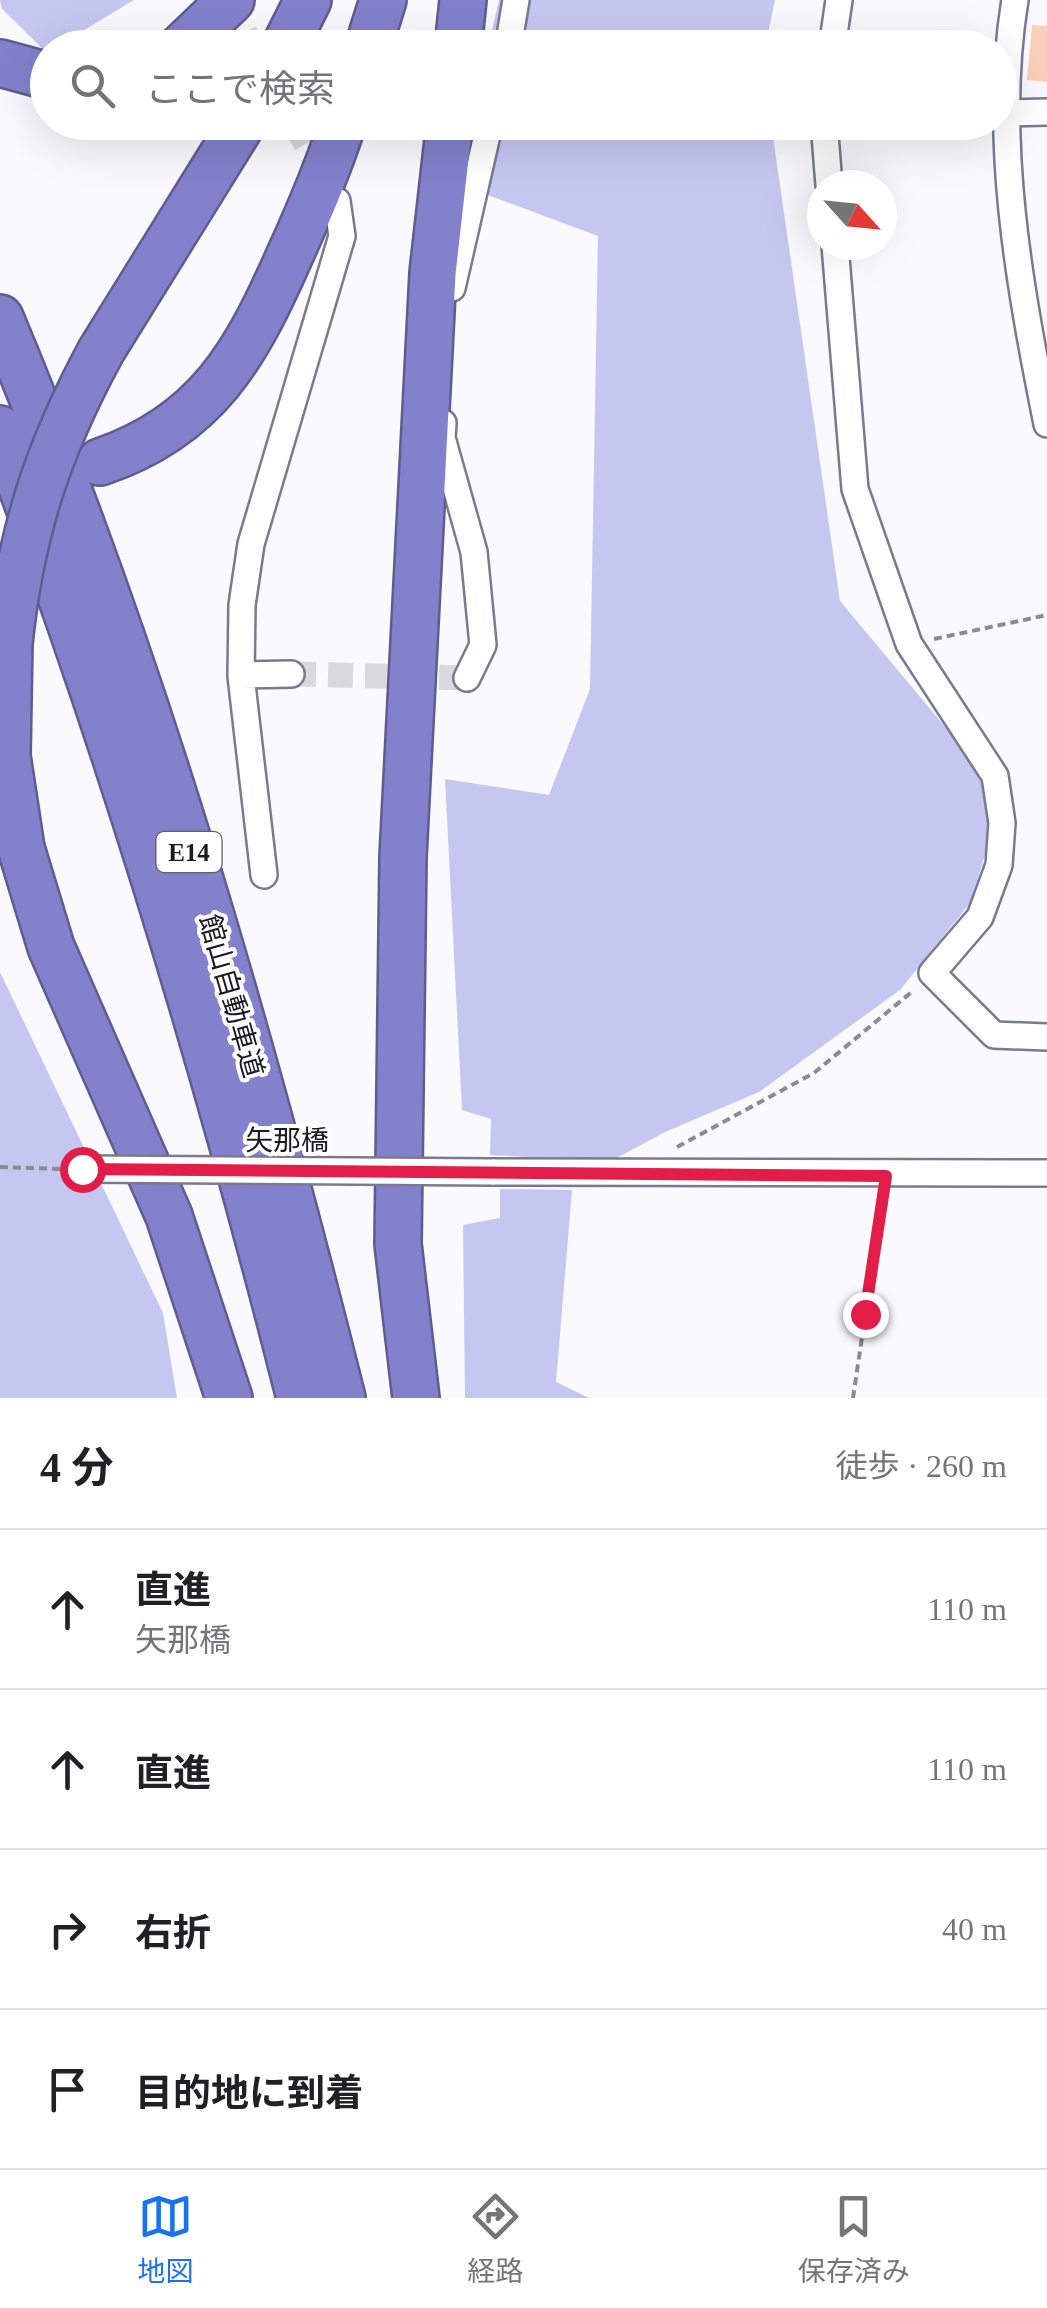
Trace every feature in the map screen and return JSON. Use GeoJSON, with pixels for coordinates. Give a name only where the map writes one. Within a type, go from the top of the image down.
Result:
{"type":"FeatureCollection","features":[{"type":"Feature","properties":{"kind":"highway"},"geometry":{"type":"LineString","coordinates":[[200,30],[232,0]]}},
{"type":"Feature","properties":{"kind":"highway"},"geometry":{"type":"LineString","coordinates":[[293,30],[308,0]]}},
{"type":"Feature","properties":{"kind":"highway"},"geometry":{"type":"LineString","coordinates":[[374,30],[383,0]]}},
{"type":"Feature","properties":{"kind":"highway"},"geometry":{"type":"LineString","coordinates":[[460,30],[463,0]]}},
{"type":"Feature","properties":{"kind":"highway"},"geometry":{"type":"LineString","coordinates":[[0,63],[30,71]]}},
{"type":"Feature","properties":{"kind":"highway"},"geometry":{"type":"LineString","coordinates":[[230,1398],[169,1216],[51,947],[26,864],[8,756],[9,643],[26,530],[41,476],[68,413],[102,351],[232,140]]}},
{"type":"Feature","properties":{"kind":"highway"},"geometry":{"type":"LineString","coordinates":[[100,462],[162,436],[211,393],[234,366],[257,329],[327,172],[337,140]]}},
{"type":"Feature","properties":{"kind":"highway"},"geometry":{"type":"LineString","coordinates":[[416,1398],[398,1244],[403,857],[434,273],[448,140]]}},
{"type":"Feature","properties":{"kind":"highway","name":"館山自動車道"},"geometry":{"type":"LineString","coordinates":[[0,318],[107,593],[156,744],[225,967],[342,1398]]}},
{"type":"Feature","properties":{"kind":"highway","name":"館山自動車道"},"geometry":{"type":"LineString","coordinates":[[0,429],[74,626],[125,779],[186,978],[300,1398]]}},
{"type":"Feature","properties":{"kind":"street"},"geometry":{"type":"LineString","coordinates":[[511,30],[516,0]]}},
{"type":"Feature","properties":{"kind":"street"},"geometry":{"type":"LineString","coordinates":[[835,30],[839,0]]}},
{"type":"Feature","properties":{"kind":"street"},"geometry":{"type":"LineString","coordinates":[[1012,30],[1015,0]]}},
{"type":"Feature","properties":{"kind":"street"},"geometry":{"type":"LineString","coordinates":[[1017,113],[1047,112]]}},
{"type":"Feature","properties":{"kind":"street"},"geometry":{"type":"LineString","coordinates":[[467,678],[482,645],[474,552],[442,438],[453,274],[486,140]]}},
{"type":"Feature","properties":{"kind":"street"},"geometry":{"type":"LineString","coordinates":[[825,140],[828,170]]}},
{"type":"Feature","properties":{"kind":"street"},"geometry":{"type":"LineString","coordinates":[[1007,140],[1029,334],[1047,424]]}},
{"type":"Feature","properties":{"kind":"street"},"geometry":{"type":"LineString","coordinates":[[264,875],[241,675],[242,605],[251,544],[342,236],[337,200]]}},
{"type":"Feature","properties":{"kind":"street"},"geometry":{"type":"LineString","coordinates":[[835,260],[855,489],[910,644],[995,776],[1004,841],[980,917],[932,973],[994,1035],[1047,1037]]}},
{"type":"Feature","properties":{"kind":"street"},"geometry":{"type":"LineString","coordinates":[[241,675],[291,674]]}},
{"type":"Feature","properties":{"kind":"street","name":"矢那橋"},"geometry":{"type":"LineString","coordinates":[[82,1169],[886,1176],[1047,1173]]}},
{"type":"Feature","properties":{"kind":"path"},"geometry":{"type":"LineString","coordinates":[[910,644],[1047,615]]}},
{"type":"Feature","properties":{"kind":"path"},"geometry":{"type":"LineString","coordinates":[[656,1173],[670,1151],[814,1074],[932,973]]}},
{"type":"Feature","properties":{"kind":"path"},"geometry":{"type":"LineString","coordinates":[[0,1168],[82,1169]]}},
{"type":"Feature","properties":{"kind":"path"},"geometry":{"type":"LineString","coordinates":[[853,1398],[886,1176]]}},
{"type":"Feature","properties":{"kind":"shaded area"},"geometry":{"type":"Polygon","coordinates":[[[0,0],[134,0],[84,30],[30,30],[30,36],[2,9],[0,0]]]}},
{"type":"Feature","properties":{"kind":"shaded area"},"geometry":{"type":"Polygon","coordinates":[[[499,0],[775,0],[769,30],[492,30],[499,0]]]}},
{"type":"Feature","properties":{"kind":"shaded area"},"geometry":{"type":"Polygon","coordinates":[[[468,140],[773,140],[840,601],[987,777],[991,835],[970,903],[900,990],[759,1092],[665,1132],[611,1161],[490,1155],[491,1119],[462,1110],[445,779],[549,795],[590,689],[598,236],[458,184],[468,140]]]}},
{"type":"Feature","properties":{"kind":"shaded area"},"geometry":{"type":"Polygon","coordinates":[[[0,972],[163,1313],[177,1398],[0,1398],[0,972]]]}},
{"type":"Feature","properties":{"kind":"shaded area"},"geometry":{"type":"Polygon","coordinates":[[[500,1189],[572,1190],[556,1382],[589,1398],[465,1398],[463,1225],[500,1218],[500,1189]]]}},
{"type":"Feature","properties":{"kind":"building"},"geometry":{"type":"Polygon","coordinates":[[[1032,25],[1047,26],[1047,82],[1027,80],[1032,25]]]}},
{"type":"Feature","properties":{"kind":"tunnel"},"geometry":{"type":"LineString","coordinates":[[227,0],[243,30]]}},
{"type":"Feature","properties":{"kind":"tunnel"},"geometry":{"type":"LineString","coordinates":[[304,140],[325,179]]}},
{"type":"Feature","properties":{"kind":"tunnel"},"geometry":{"type":"LineString","coordinates":[[291,674],[467,678]]}},
{"type":"Feature","properties":{"kind":"route"},"geometry":{"type":"LineString","coordinates":[[82,1169],[886,1176],[865,1314]]}}]}
